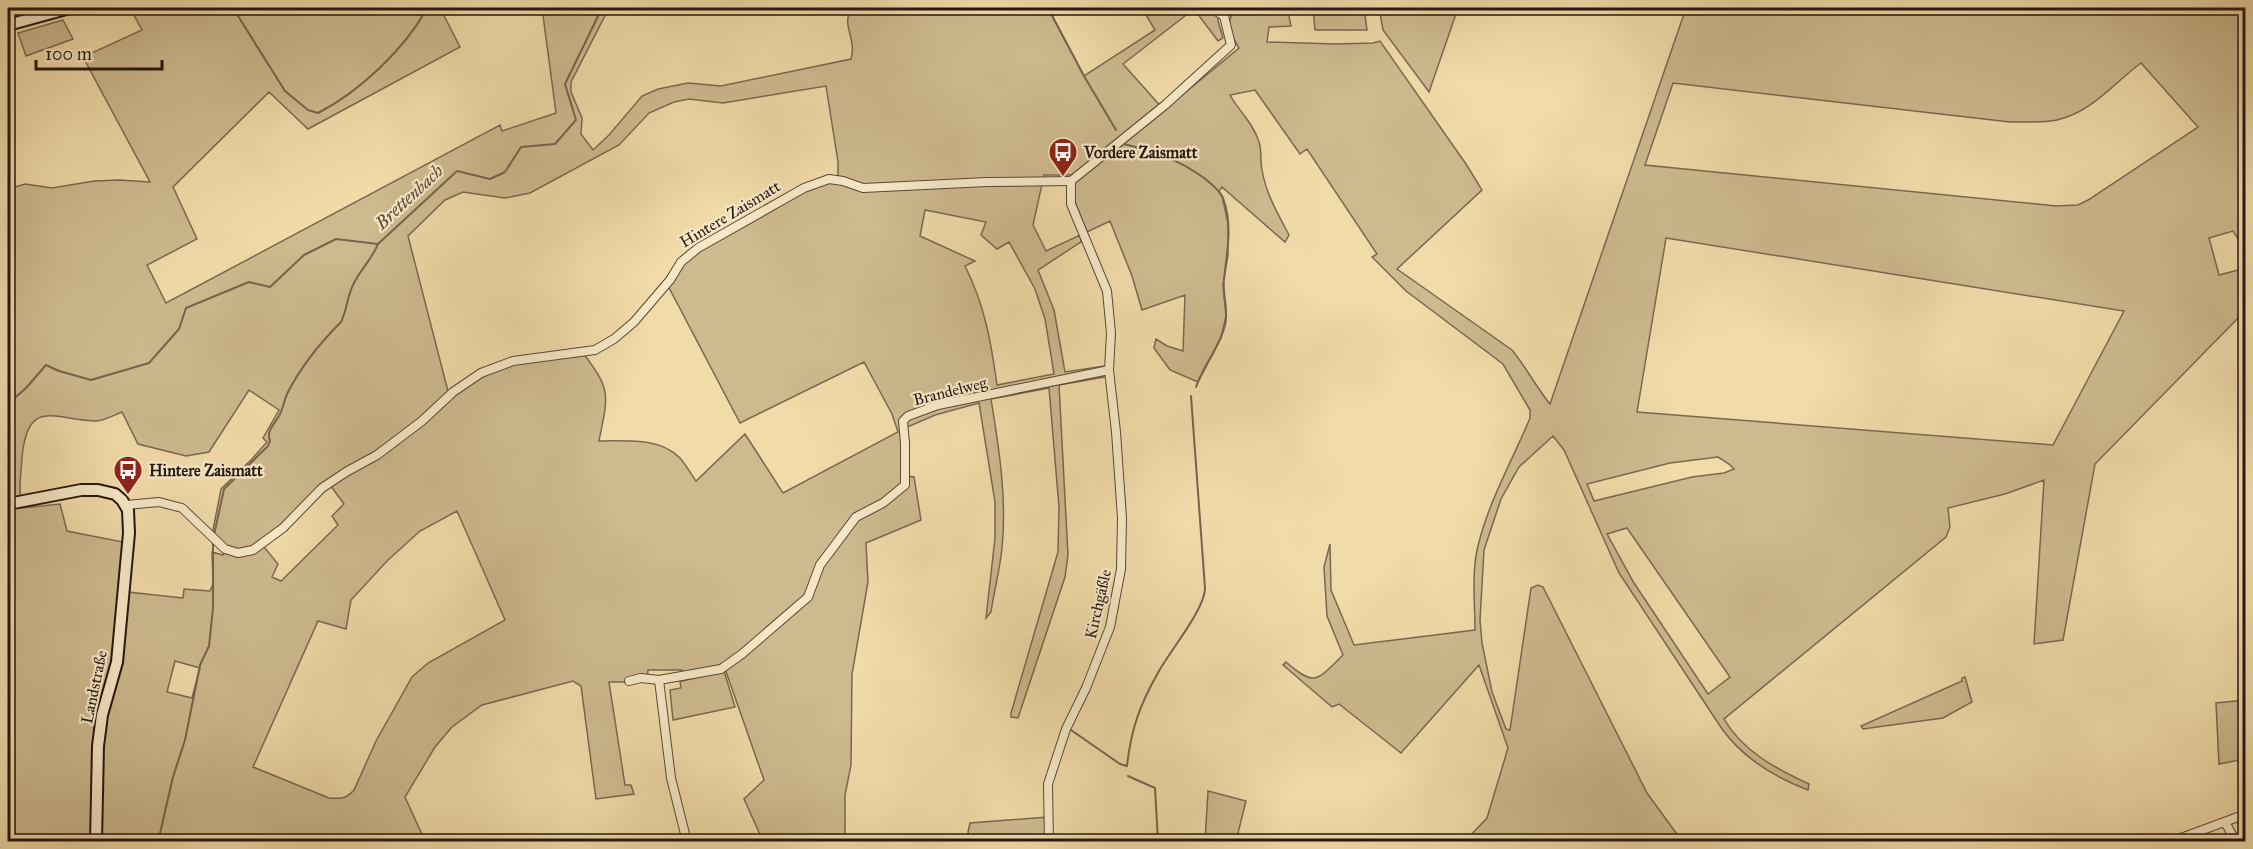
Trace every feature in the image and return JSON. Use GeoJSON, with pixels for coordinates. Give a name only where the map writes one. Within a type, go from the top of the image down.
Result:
{"type":"FeatureCollection","features":[{"type":"Feature","properties":{"kind":"street"},"geometry":{"type":"LineString","coordinates":[[8,25],[70,8]]}},
{"type":"Feature","properties":{"kind":"street"},"geometry":{"type":"LineString","coordinates":[[1109,370],[1111,333],[1107,291],[1071,204],[1071,181],[1165,105],[1231,45],[1224,16],[1211,8]]}},
{"type":"Feature","properties":{"kind":"street","name":"Hintere Zaismatt"},"geometry":{"type":"LineString","coordinates":[[126,504],[159,502],[182,508],[225,549],[238,553],[253,550],[283,528],[322,488],[377,455],[422,421],[453,392],[481,373],[513,361],[595,350],[614,339],[634,322],[670,280],[681,261],[698,248],[804,188],[829,179],[863,188],[987,182],[1071,181]]}},
{"type":"Feature","properties":{"kind":"street","name":"Kirchgäßle"},"geometry":{"type":"LineString","coordinates":[[1049,842],[1048,784],[1066,729],[1086,688],[1110,627],[1121,569],[1122,518],[1109,370]]}},
{"type":"Feature","properties":{"kind":"street","name":"Brandelweg"},"geometry":{"type":"LineString","coordinates":[[629,681],[641,678],[660,680],[721,669],[742,654],[808,597],[820,565],[856,517],[883,503],[905,485],[903,421],[908,416],[938,405],[1109,370]]}},
{"type":"Feature","properties":{"kind":"street"},"geometry":{"type":"LineString","coordinates":[[8,504],[81,490],[98,490],[115,494],[126,504]]}},
{"type":"Feature","properties":{"kind":"street","name":"Landstraße"},"geometry":{"type":"LineString","coordinates":[[96,842],[98,746],[102,715],[117,662],[129,533],[126,504]]}},
{"type":"Feature","properties":{"kind":"street"},"geometry":{"type":"LineString","coordinates":[[660,680],[671,778],[687,842]]}},
{"type":"Feature","properties":{"kind":"street"},"geometry":{"type":"LineString","coordinates":[[2170,842],[2246,814]]}},
{"type":"Feature","properties":{"kind":"street"},"geometry":{"type":"LineString","coordinates":[[2225,822],[2236,842]]}},
{"type":"Feature","properties":{"kind":"shaded area"},"geometry":{"type":"Polygon","coordinates":[[[130,8],[440,8],[460,47],[308,129],[269,92],[173,187],[197,239],[147,265],[166,303],[500,125],[502,131],[556,113],[542,8],[609,8],[571,82],[571,92],[582,118],[581,134],[593,150],[642,96],[658,89],[688,83],[721,86],[851,59],[852,45],[848,14],[851,8],[1048,8],[1084,76],[1155,30],[1142,8],[1219,8],[1218,21],[1223,38],[1218,41],[1194,9],[1123,64],[1164,110],[1239,48],[1231,33],[1229,22],[1232,15],[1248,9],[1283,8],[1289,16],[1291,26],[1269,27],[1267,42],[1336,44],[1380,41],[1466,164],[1482,190],[1397,269],[1512,350],[1550,404],[1686,8],[2245,8],[2245,242],[2239,240],[2233,231],[2209,238],[2219,275],[2242,269],[2245,311],[2095,464],[2063,640],[2034,644],[2044,480],[2005,494],[1948,508],[1950,527],[1946,537],[1724,719],[1732,731],[1751,750],[1773,766],[1809,784],[1808,790],[1760,766],[1749,758],[1722,729],[1619,573],[1564,450],[1553,436],[1519,467],[1501,499],[1484,550],[1480,620],[1482,643],[1492,692],[1506,729],[1510,730],[1531,588],[1538,585],[1543,587],[1647,793],[1682,841],[1465,841],[1487,818],[1508,748],[1479,665],[1401,753],[1339,704],[1332,707],[1283,665],[1286,662],[1304,675],[1316,678],[1343,655],[1327,616],[1324,567],[1330,544],[1331,590],[1354,645],[1475,630],[1474,575],[1479,542],[1495,495],[1530,418],[1530,410],[1503,364],[1406,291],[1372,257],[1377,254],[1307,149],[1300,154],[1255,90],[1230,95],[1257,135],[1266,187],[1289,235],[1285,242],[1222,187],[1219,191],[1228,223],[1228,255],[1223,285],[1226,316],[1221,338],[1198,382],[1170,370],[1154,348],[1156,339],[1167,346],[1183,351],[1185,295],[1142,310],[1132,276],[1110,221],[1087,232],[1075,202],[1071,175],[1044,175],[1033,225],[1046,251],[1080,235],[1081,242],[1038,270],[1054,310],[1065,372],[1104,366],[1104,377],[1059,385],[1068,555],[1065,577],[1018,718],[1011,717],[1011,713],[1058,552],[1059,507],[1049,388],[991,399],[1004,511],[1001,556],[991,612],[986,618],[995,538],[995,502],[979,403],[935,415],[905,428],[907,476],[914,477],[921,520],[866,543],[868,582],[852,674],[851,765],[845,795],[845,841],[763,841],[744,799],[764,780],[723,663],[684,673],[682,670],[648,670],[647,682],[609,682],[625,785],[631,785],[634,794],[596,799],[581,686],[573,681],[482,705],[452,727],[435,747],[405,797],[425,841],[8,842],[8,189],[25,184],[52,188],[94,181],[150,182],[83,57],[142,30],[130,8]],[[2141,63],[2081,111],[2057,120],[2010,122],[1673,83],[1645,165],[2056,206],[2078,205],[2198,127],[2141,63]],[[826,86],[723,103],[689,99],[674,102],[649,113],[619,145],[530,193],[505,198],[463,192],[445,200],[408,236],[450,399],[481,371],[512,360],[583,353],[599,376],[605,394],[606,403],[599,441],[631,441],[663,446],[680,458],[696,481],[745,434],[783,493],[898,432],[892,414],[864,362],[740,423],[665,280],[676,265],[830,177],[838,176],[838,162],[826,86]],[[925,210],[920,236],[975,261],[965,266],[978,295],[986,324],[997,385],[1054,374],[1045,319],[1035,289],[1009,242],[997,249],[981,235],[986,222],[925,210]],[[1666,238],[1637,412],[2053,445],[2124,311],[1666,238]],[[249,390],[209,452],[186,456],[138,444],[122,412],[96,421],[46,416],[37,419],[30,426],[25,438],[20,483],[22,508],[60,504],[67,531],[123,542],[119,591],[183,598],[184,589],[210,591],[213,584],[212,552],[223,555],[227,547],[212,535],[221,489],[267,442],[263,438],[279,410],[249,390]],[[1718,457],[1670,463],[1587,484],[1594,501],[1734,469],[1718,457]],[[327,481],[281,526],[260,542],[278,564],[272,577],[281,581],[338,525],[332,516],[344,504],[327,481]],[[457,511],[420,531],[388,560],[351,600],[346,629],[318,621],[253,767],[329,798],[343,798],[354,790],[376,741],[412,677],[428,663],[505,620],[457,511]],[[1627,528],[1607,534],[1634,583],[1708,694],[1730,677],[1627,528]],[[175,661],[167,692],[192,698],[200,668],[175,661]]]}},
{"type":"Feature","properties":{"kind":"shaded area"},"geometry":{"type":"Polygon","coordinates":[[[1313,8],[1364,8],[1367,30],[1315,30],[1313,8]]]}},
{"type":"Feature","properties":{"kind":"shaded area"},"geometry":{"type":"Polygon","coordinates":[[[1379,8],[1458,8],[1429,92],[1383,30],[1379,8]]]}},
{"type":"Feature","properties":{"kind":"shaded area"},"geometry":{"type":"Polygon","coordinates":[[[63,20],[73,39],[26,56],[18,33],[63,20]]]}},
{"type":"Feature","properties":{"kind":"shaded area"},"geometry":{"type":"Polygon","coordinates":[[[724,671],[735,707],[673,720],[670,690],[681,688],[680,681],[724,671]]]}},
{"type":"Feature","properties":{"kind":"shaded area"},"geometry":{"type":"Polygon","coordinates":[[[1965,677],[1972,702],[1943,718],[1863,729],[1861,726],[1962,681],[1965,677]]]}},
{"type":"Feature","properties":{"kind":"shaded area"},"geometry":{"type":"Polygon","coordinates":[[[2245,700],[2245,745],[2243,745],[2245,759],[2219,764],[2216,703],[2245,700]]]}},
{"type":"Feature","properties":{"kind":"shaded area"},"geometry":{"type":"Polygon","coordinates":[[[1208,791],[1246,801],[1236,841],[1205,841],[1208,791]]]}},
{"type":"Feature","properties":{"kind":"shaded area"},"geometry":{"type":"Polygon","coordinates":[[[1048,817],[1050,841],[969,841],[970,823],[1048,817]]]}},
{"type":"Feature","properties":{"kind":"waterway"},"geometry":{"type":"LineString","coordinates":[[233,8],[285,91],[308,110],[318,113],[349,94],[380,68],[406,39],[427,8]]}},
{"type":"Feature","properties":{"kind":"waterway","name":"Brettenbach"},"geometry":{"type":"LineString","coordinates":[[8,404],[46,365],[91,380],[149,363],[179,329],[186,308],[249,282],[270,287],[304,255],[336,239],[378,244],[457,171],[490,179],[505,172],[521,147],[555,144],[576,120],[565,84],[602,8]]}},
{"type":"Feature","properties":{"kind":"waterway"},"geometry":{"type":"LineString","coordinates":[[1048,8],[1116,130]]}},
{"type":"Feature","properties":{"kind":"waterway"},"geometry":{"type":"LineString","coordinates":[[1124,144],[1166,157],[1194,171],[1217,189],[1226,208],[1229,228],[1224,285],[1226,319],[1223,333],[1196,387]]}},
{"type":"Feature","properties":{"kind":"waterway"},"geometry":{"type":"LineString","coordinates":[[214,535],[224,489],[268,446],[270,431],[292,384],[311,355],[341,322],[353,285],[378,244]]}},
{"type":"Feature","properties":{"kind":"waterway"},"geometry":{"type":"LineString","coordinates":[[1071,730],[1120,764],[1127,766],[1137,717],[1152,683],[1193,618],[1203,597],[1205,588],[1191,396]]}},
{"type":"Feature","properties":{"kind":"waterway"},"geometry":{"type":"LineString","coordinates":[[158,842],[173,777],[185,740],[200,665],[209,646],[213,608],[213,540]]}},
{"type":"Feature","properties":{"kind":"waterway"},"geometry":{"type":"LineString","coordinates":[[1128,776],[1155,788],[1158,842]]}},
{"type":"Feature","properties":{"kind":"place","name":"Vordere Zaismatt"},"geometry":{"type":"Point","coordinates":[1063,178]}},
{"type":"Feature","properties":{"kind":"place","name":"Hintere Zaismatt"},"geometry":{"type":"Point","coordinates":[128,496]}}]}
